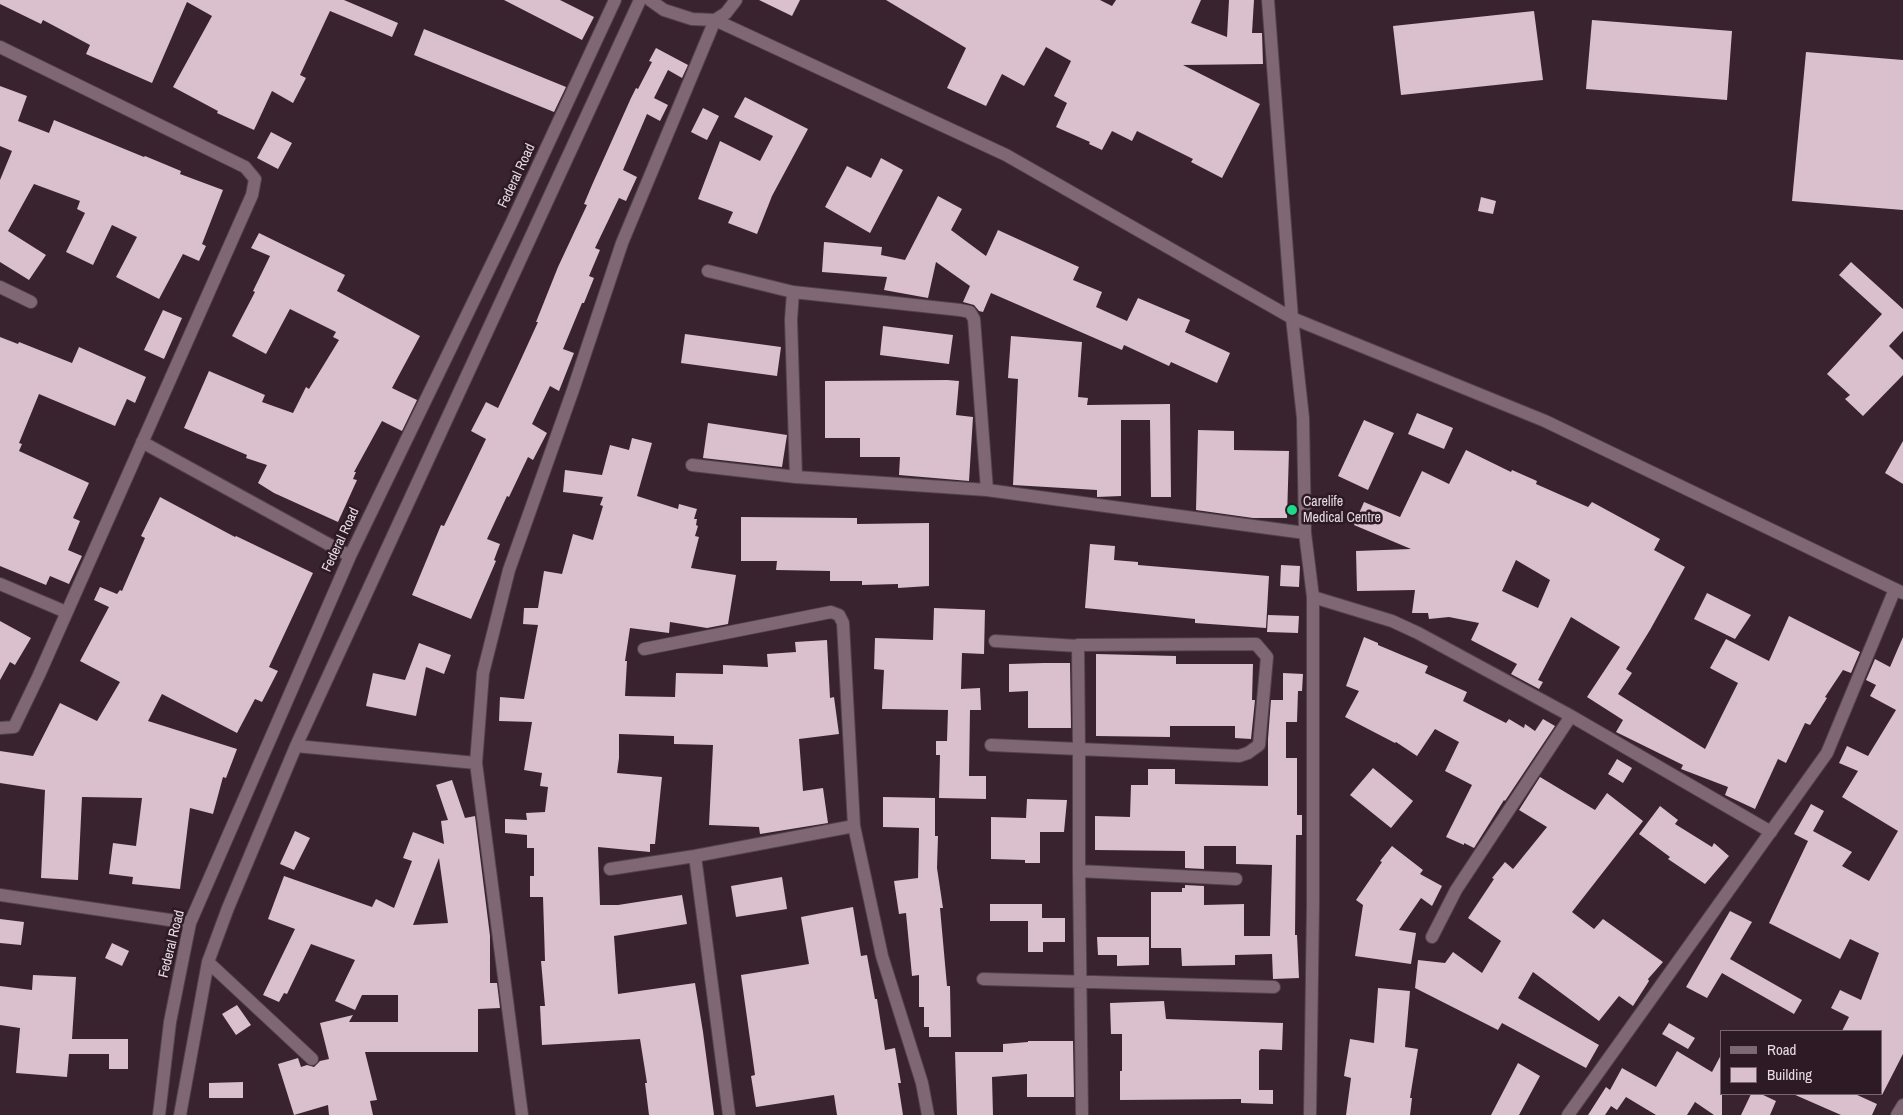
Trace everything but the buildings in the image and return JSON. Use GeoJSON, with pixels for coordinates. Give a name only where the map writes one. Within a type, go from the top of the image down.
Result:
{"type":"FeatureCollection","features":[{"type":"Feature","properties":{"kind":"street","name":"Federal Road"},"geometry":{"type":"LineString","coordinates":[[159,1115],[170,1022],[190,923],[350,556],[510,226],[615,0]]}},
{"type":"Feature","properties":{"kind":"street"},"geometry":{"type":"LineString","coordinates":[[180,1115],[208,962],[228,908],[296,746],[640,0]]}},
{"type":"Feature","properties":{"kind":"street"},"geometry":{"type":"LineString","coordinates":[[650,0],[664,10],[692,19],[715,20],[1006,155],[1292,318],[1546,421],[1899,591],[1827,753],[1568,1115]]}},
{"type":"Feature","properties":{"kind":"street"},"geometry":{"type":"LineString","coordinates":[[522,1115],[476,763],[483,673],[509,570],[573,390],[622,243],[715,20],[726,13],[736,0]]}},
{"type":"Feature","properties":{"kind":"street"},"geometry":{"type":"LineString","coordinates":[[1268,0],[1292,318],[1303,418],[1305,533],[1313,597],[1314,903],[1310,1115]]}},
{"type":"Feature","properties":{"kind":"street"},"geometry":{"type":"LineString","coordinates":[[0,47],[245,166],[255,179],[252,195],[14,727],[0,728]]}},
{"type":"Feature","properties":{"kind":"street"},"geometry":{"type":"LineString","coordinates":[[708,271],[793,292],[970,312],[974,319],[987,490]]}},
{"type":"Feature","properties":{"kind":"street"},"geometry":{"type":"LineString","coordinates":[[0,287],[31,302]]}},
{"type":"Feature","properties":{"kind":"street"},"geometry":{"type":"LineString","coordinates":[[793,292],[791,320],[796,477]]}},
{"type":"Feature","properties":{"kind":"street"},"geometry":{"type":"LineString","coordinates":[[142,442],[350,556]]}},
{"type":"Feature","properties":{"kind":"street"},"geometry":{"type":"LineString","coordinates":[[692,465],[796,477],[987,490],[1305,533]]}},
{"type":"Feature","properties":{"kind":"street"},"geometry":{"type":"LineString","coordinates":[[0,584],[66,612]]}},
{"type":"Feature","properties":{"kind":"street"},"geometry":{"type":"LineString","coordinates":[[1313,597],[1392,621],[1418,633],[1571,716],[1771,832]]}},
{"type":"Feature","properties":{"kind":"street"},"geometry":{"type":"LineString","coordinates":[[644,649],[831,612],[839,616],[843,623],[854,826],[882,956],[922,1083],[928,1115]]}},
{"type":"Feature","properties":{"kind":"street"},"geometry":{"type":"LineString","coordinates":[[990,745],[1239,756],[1248,754],[1260,745],[1267,658],[1256,644],[1078,646],[995,641]]}},
{"type":"Feature","properties":{"kind":"street"},"geometry":{"type":"LineString","coordinates":[[1078,646],[1082,1115]]}},
{"type":"Feature","properties":{"kind":"street"},"geometry":{"type":"LineString","coordinates":[[1432,937],[1456,890],[1571,716]]}},
{"type":"Feature","properties":{"kind":"street"},"geometry":{"type":"LineString","coordinates":[[296,746],[476,763]]}},
{"type":"Feature","properties":{"kind":"street"},"geometry":{"type":"LineString","coordinates":[[610,869],[695,856],[854,826]]}},
{"type":"Feature","properties":{"kind":"street"},"geometry":{"type":"LineString","coordinates":[[695,856],[729,1115]]}},
{"type":"Feature","properties":{"kind":"street"},"geometry":{"type":"LineString","coordinates":[[1079,871],[1236,879]]}},
{"type":"Feature","properties":{"kind":"street"},"geometry":{"type":"LineString","coordinates":[[0,895],[190,923]]}},
{"type":"Feature","properties":{"kind":"street"},"geometry":{"type":"LineString","coordinates":[[208,962],[312,1059]]}},
{"type":"Feature","properties":{"kind":"street"},"geometry":{"type":"LineString","coordinates":[[983,979],[1274,987]]}},
{"type":"Feature","properties":{"kind":"street"},"geometry":{"type":"LineString","coordinates":[[1897,1115],[1903,1105]]}},
{"type":"Feature","properties":{"kind":"place","name":"Carelife Medical Centre"},"geometry":{"type":"Point","coordinates":[1292,510]}}]}
